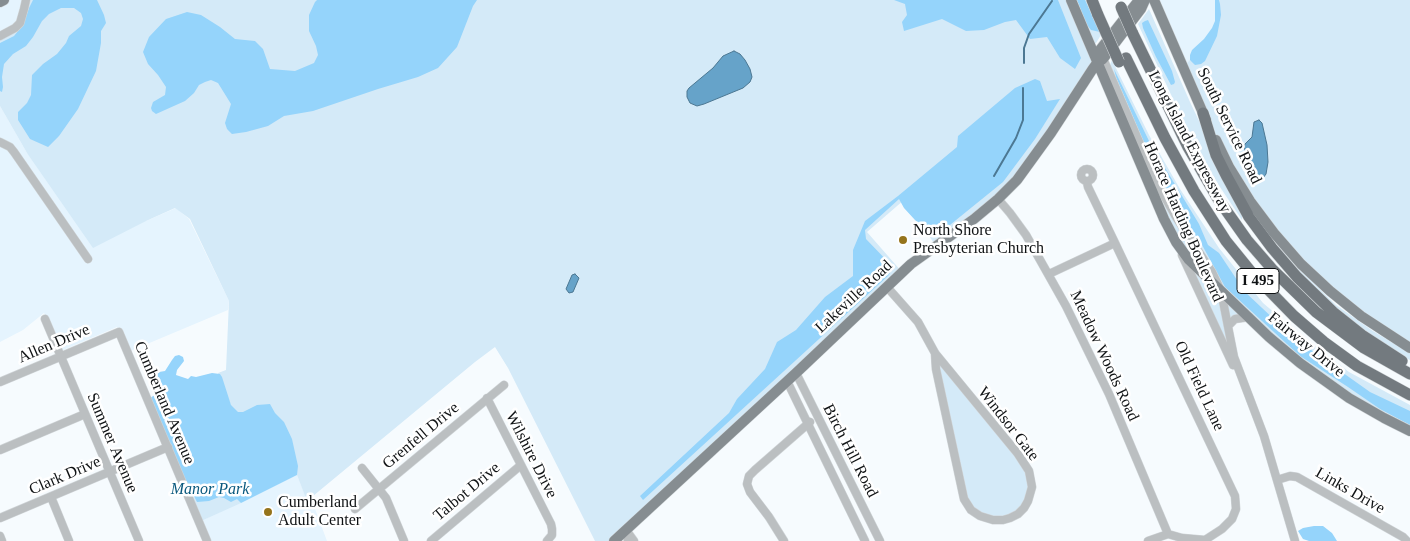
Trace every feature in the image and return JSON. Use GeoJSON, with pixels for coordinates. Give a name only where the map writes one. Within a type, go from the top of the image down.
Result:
{"type":"FeatureCollection","features":[{"type":"Feature","properties":{"kind":"highway"},"geometry":{"type":"LineString","coordinates":[[1092,0],[1102,14]]}},
{"type":"Feature","properties":{"kind":"highway"},"geometry":{"type":"LineString","coordinates":[[1100,0],[1102,14]]}},
{"type":"Feature","properties":{"kind":"highway","name":"Long Island Expressway"},"geometry":{"type":"LineString","coordinates":[[1119,4],[1170,112],[1198,165],[1229,215],[1253,248],[1287,285],[1316,312],[1364,348],[1410,374]]}},
{"type":"Feature","properties":{"kind":"highway","name":"Long Island Expressway"},"geometry":{"type":"LineString","coordinates":[[1102,14],[1123,60],[1174,156],[1226,242],[1287,310],[1324,342],[1357,366],[1410,395]]}},
{"type":"Feature","properties":{"kind":"highway"},"geometry":{"type":"LineString","coordinates":[[1203,113],[1216,155],[1226,175],[1249,217],[1272,248],[1297,277],[1333,312],[1373,343],[1410,366]]}},
{"type":"Feature","properties":{"kind":"main road"},"geometry":{"type":"LineString","coordinates":[[0,2],[4,0]]}},
{"type":"Feature","properties":{"kind":"main road"},"geometry":{"type":"LineString","coordinates":[[1070,0],[1100,58]]}},
{"type":"Feature","properties":{"kind":"main road","name":"Lakeville Road"},"geometry":{"type":"LineString","coordinates":[[614,541],[911,264],[968,224],[1017,180],[1139,0]]}},
{"type":"Feature","properties":{"kind":"main road","name":"Lakeville Road"},"geometry":{"type":"LineString","coordinates":[[1100,58],[1141,9],[1146,0]]}},
{"type":"Feature","properties":{"kind":"main road","name":"South Service Road"},"geometry":{"type":"LineString","coordinates":[[1154,0],[1220,149],[1239,184],[1262,218],[1287,249],[1315,278],[1377,328],[1410,348]]}},
{"type":"Feature","properties":{"kind":"main road","name":"Horace Harding Boulevard"},"geometry":{"type":"LineString","coordinates":[[1100,58],[1164,219],[1176,242]]}},
{"type":"Feature","properties":{"kind":"main road","name":"Fairway Drive"},"geometry":{"type":"LineString","coordinates":[[1176,242],[1193,264],[1289,354],[1332,387],[1366,408],[1410,431]]}},
{"type":"Feature","properties":{"kind":"street"},"geometry":{"type":"LineString","coordinates":[[0,36],[20,23],[26,0]]}},
{"type":"Feature","properties":{"kind":"street","name":"Horace Harding Boulevard"},"geometry":{"type":"LineString","coordinates":[[1100,58],[1157,183],[1176,218],[1212,272],[1221,291],[1234,357],[1264,436],[1295,541]]}},
{"type":"Feature","properties":{"kind":"street"},"geometry":{"type":"LineString","coordinates":[[0,142],[10,147],[14,152],[88,259]]}},
{"type":"Feature","properties":{"kind":"street","name":"Old Field Lane"},"geometry":{"type":"LineString","coordinates":[[1087,182],[1234,492],[1236,509],[1232,519],[1222,529],[1205,540],[1182,538],[1168,534]]}},
{"type":"Feature","properties":{"kind":"street","name":"Meadow Woods Road"},"geometry":{"type":"LineString","coordinates":[[998,199],[1023,230],[1049,274],[1081,336],[1109,394],[1168,534]]}},
{"type":"Feature","properties":{"kind":"street","name":"Horace Harding Boulevard"},"geometry":{"type":"LineString","coordinates":[[1176,242],[1246,391]]}},
{"type":"Feature","properties":{"kind":"street"},"geometry":{"type":"LineString","coordinates":[[1049,274],[1115,243]]}},
{"type":"Feature","properties":{"kind":"street","name":"Windsor Gate"},"geometry":{"type":"LineString","coordinates":[[887,286],[913,316],[924,332],[934,354],[1018,454],[1029,471],[1032,486],[1028,501],[1018,514],[1010,518],[993,520],[980,516],[970,510],[964,499],[934,354]]}},
{"type":"Feature","properties":{"kind":"street"},"geometry":{"type":"LineString","coordinates":[[1228,326],[1240,317],[1249,318]]}},
{"type":"Feature","properties":{"kind":"street","name":"Summer Avenue"},"geometry":{"type":"LineString","coordinates":[[45,319],[138,541]]}},
{"type":"Feature","properties":{"kind":"street","name":"Allen Drive"},"geometry":{"type":"LineString","coordinates":[[0,382],[119,332]]}},
{"type":"Feature","properties":{"kind":"street","name":"Cumberland Avenue"},"geometry":{"type":"LineString","coordinates":[[119,332],[207,541]]}},
{"type":"Feature","properties":{"kind":"street","name":"Birch Hill Road"},"geometry":{"type":"LineString","coordinates":[[796,373],[880,541]]}},
{"type":"Feature","properties":{"kind":"street"},"geometry":{"type":"LineString","coordinates":[[787,381],[865,541]]}},
{"type":"Feature","properties":{"kind":"street","name":"Grenfell Drive"},"geometry":{"type":"LineString","coordinates":[[355,509],[380,490],[504,384]]}},
{"type":"Feature","properties":{"kind":"street","name":"Wilshire Drive"},"geometry":{"type":"LineString","coordinates":[[487,398],[550,524],[552,535],[547,541]]}},
{"type":"Feature","properties":{"kind":"street"},"geometry":{"type":"LineString","coordinates":[[0,450],[85,414]]}},
{"type":"Feature","properties":{"kind":"street"},"geometry":{"type":"LineString","coordinates":[[784,541],[750,492],[747,484],[749,476],[817,415]]}},
{"type":"Feature","properties":{"kind":"street","name":"Clark Drive"},"geometry":{"type":"LineString","coordinates":[[0,518],[168,447]]}},
{"type":"Feature","properties":{"kind":"street","name":"Talbot Drive"},"geometry":{"type":"LineString","coordinates":[[431,541],[521,465]]}},
{"type":"Feature","properties":{"kind":"street"},"geometry":{"type":"LineString","coordinates":[[362,468],[389,504],[404,541]]}},
{"type":"Feature","properties":{"kind":"street","name":"Links Drive"},"geometry":{"type":"LineString","coordinates":[[1277,480],[1297,477],[1407,541]]}},
{"type":"Feature","properties":{"kind":"street"},"geometry":{"type":"LineString","coordinates":[[50,497],[69,541]]}},
{"type":"Feature","properties":{"kind":"street"},"geometry":{"type":"LineString","coordinates":[[626,530],[628,541]]}},
{"type":"Feature","properties":{"kind":"street"},"geometry":{"type":"LineString","coordinates":[[626,530],[634,541]]}},
{"type":"Feature","properties":{"kind":"street"},"geometry":{"type":"LineString","coordinates":[[1148,541],[1168,534]]}},
{"type":"Feature","properties":{"kind":"street"},"geometry":{"type":"LineString","coordinates":[[0,536],[2,541]]}},
{"type":"Feature","properties":{"kind":"shaded area"},"geometry":{"type":"Polygon","coordinates":[[[6,0],[27,0],[23,16],[0,37],[0,4],[6,0]]]}},
{"type":"Feature","properties":{"kind":"shaded area"},"geometry":{"type":"Polygon","coordinates":[[[1155,0],[1217,0],[1215,34],[1184,66],[1155,0]]]}},
{"type":"Feature","properties":{"kind":"shaded area"},"geometry":{"type":"Polygon","coordinates":[[[734,51],[740,54],[750,69],[752,77],[750,82],[743,88],[704,104],[697,106],[690,103],[687,97],[689,88],[713,68],[723,56],[734,51]]]}},
{"type":"Feature","properties":{"kind":"shaded area"},"geometry":{"type":"Polygon","coordinates":[[[0,106],[27,153],[146,221],[176,208],[189,219],[229,301],[228,310],[128,352],[117,327],[61,351],[44,313],[23,330],[0,342],[0,106]]]}},
{"type":"Feature","properties":{"kind":"shaded area"},"geometry":{"type":"Polygon","coordinates":[[[1259,120],[1262,123],[1267,145],[1268,162],[1266,174],[1263,178],[1254,176],[1244,147],[1252,137],[1254,122],[1259,120]]]}},
{"type":"Feature","properties":{"kind":"shaded area"},"geometry":{"type":"Polygon","coordinates":[[[575,274],[579,278],[573,292],[569,293],[566,289],[572,275],[575,274]]]}},
{"type":"Feature","properties":{"kind":"shaded area","name":"Cumberland Adult Center"},"geometry":{"type":"Polygon","coordinates":[[[297,475],[307,500],[311,498],[327,541],[207,541],[199,522],[297,475]]]}},
{"type":"Feature","properties":{"kind":"green space"},"geometry":{"type":"Polygon","coordinates":[[[27,0],[1071,0],[1097,63],[1017,180],[936,246],[904,200],[867,232],[902,272],[613,541],[595,541],[508,368],[495,347],[307,501],[270,405],[236,418],[218,373],[226,370],[229,301],[190,219],[175,208],[93,248],[27,153],[0,106],[0,37],[16,28],[27,0]]]}},
{"type":"Feature","properties":{"kind":"green space"},"geometry":{"type":"Polygon","coordinates":[[[33,0],[97,0],[106,23],[101,31],[96,71],[78,109],[59,136],[48,147],[30,139],[18,120],[18,112],[27,103],[31,95],[32,75],[57,54],[69,36],[81,26],[83,19],[81,13],[74,8],[61,8],[49,14],[42,21],[26,46],[13,54],[4,64],[2,92],[0,91],[0,43],[14,36],[23,25],[33,0]]]}},
{"type":"Feature","properties":{"kind":"green space"},"geometry":{"type":"Polygon","coordinates":[[[317,0],[477,0],[457,47],[438,68],[418,77],[313,111],[284,116],[268,126],[232,134],[227,129],[225,123],[231,104],[218,83],[211,80],[199,85],[194,93],[185,101],[156,114],[152,111],[153,102],[165,95],[166,87],[148,64],[143,52],[149,37],[166,19],[187,12],[201,15],[235,39],[255,41],[263,49],[270,69],[295,71],[314,63],[318,55],[309,31],[309,15],[317,0]]]}},
{"type":"Feature","properties":{"kind":"green space"},"geometry":{"type":"Polygon","coordinates":[[[894,0],[1058,0],[1081,58],[1075,69],[1060,58],[1047,37],[1030,39],[1016,20],[984,30],[966,31],[942,19],[904,31],[902,22],[907,15],[905,4],[894,0]]]}},
{"type":"Feature","properties":{"kind":"green space"},"geometry":{"type":"Polygon","coordinates":[[[1075,0],[1087,0],[1091,9],[1101,35],[1094,44],[1075,0]]]}},
{"type":"Feature","properties":{"kind":"green space"},"geometry":{"type":"Polygon","coordinates":[[[1077,0],[1085,0],[1100,32],[1091,30],[1087,25],[1077,0]]]}},
{"type":"Feature","properties":{"kind":"green space"},"geometry":{"type":"Polygon","coordinates":[[[1215,0],[1219,0],[1221,15],[1217,36],[1205,61],[1195,65],[1190,60],[1190,55],[1192,50],[1212,28],[1215,21],[1215,0]]]}},
{"type":"Feature","properties":{"kind":"green space"},"geometry":{"type":"Polygon","coordinates":[[[1217,0],[1410,0],[1410,346],[1355,311],[1271,228],[1220,145],[1184,66],[1215,34],[1217,0]]]}},
{"type":"Feature","properties":{"kind":"green space"},"geometry":{"type":"Polygon","coordinates":[[[1149,9],[1190,102],[1242,211],[1242,220],[1218,184],[1189,133],[1138,24],[1149,9]]]}},
{"type":"Feature","properties":{"kind":"green space"},"geometry":{"type":"Polygon","coordinates":[[[1148,20],[1172,71],[1174,84],[1171,85],[1143,28],[1142,23],[1148,20]]]}},
{"type":"Feature","properties":{"kind":"green space"},"geometry":{"type":"Polygon","coordinates":[[[1112,60],[1149,135],[1180,189],[1219,248],[1263,303],[1349,372],[1410,405],[1410,426],[1374,410],[1300,359],[1225,290],[1155,174],[1110,65],[1112,60]]]}},
{"type":"Feature","properties":{"kind":"green space"},"geometry":{"type":"Polygon","coordinates":[[[1114,69],[1150,143],[1199,224],[1208,245],[1219,253],[1245,292],[1293,337],[1370,392],[1410,411],[1410,425],[1380,409],[1300,356],[1225,287],[1201,243],[1179,211],[1152,161],[1114,69]]]}},
{"type":"Feature","properties":{"kind":"green space"},"geometry":{"type":"Polygon","coordinates":[[[1035,79],[1040,81],[1047,101],[1060,99],[1035,139],[1003,182],[940,233],[932,235],[904,208],[899,199],[865,230],[866,239],[892,266],[889,275],[643,500],[640,496],[729,413],[737,399],[765,369],[777,342],[796,330],[825,297],[853,276],[853,250],[865,221],[957,147],[958,136],[1015,88],[1035,79]]]}},
{"type":"Feature","properties":{"kind":"green space"},"geometry":{"type":"Polygon","coordinates":[[[1157,183],[1215,279],[1249,317],[1228,326],[1246,391],[1150,186],[1157,183]]]}},
{"type":"Feature","properties":{"kind":"green space"},"geometry":{"type":"Polygon","coordinates":[[[1257,221],[1300,270],[1336,305],[1373,331],[1410,353],[1410,360],[1396,353],[1337,310],[1291,266],[1257,221]]]}},
{"type":"Feature","properties":{"kind":"green space"},"geometry":{"type":"Polygon","coordinates":[[[935,353],[1018,454],[1032,487],[1018,514],[993,520],[966,505],[935,353]]]}},
{"type":"Feature","properties":{"kind":"green space"},"geometry":{"type":"Polygon","coordinates":[[[175,356],[183,357],[184,361],[177,370],[176,375],[188,379],[191,376],[196,377],[212,373],[220,374],[231,405],[238,412],[243,412],[257,405],[270,404],[275,413],[284,422],[292,439],[298,466],[297,475],[241,503],[237,499],[231,502],[219,497],[209,501],[197,502],[189,492],[150,398],[161,391],[155,387],[155,376],[159,372],[165,371],[175,356]]]}},
{"type":"Feature","properties":{"kind":"green space","name":"Manor Park"},"geometry":{"type":"Polygon","coordinates":[[[220,459],[241,503],[199,522],[181,478],[220,459]]]}},
{"type":"Feature","properties":{"kind":"green space"},"geometry":{"type":"Polygon","coordinates":[[[1314,526],[1323,526],[1332,533],[1337,541],[1309,541],[1303,539],[1298,531],[1314,526]]]}},
{"type":"Feature","properties":{"kind":"waterway"},"geometry":{"type":"LineString","coordinates":[[1024,63],[1024,48],[1029,34],[1052,1]]}},
{"type":"Feature","properties":{"kind":"waterway"},"geometry":{"type":"LineString","coordinates":[[994,176],[1016,138],[1023,120],[1023,88]]}},
{"type":"Feature","properties":{"kind":"place","name":"North Shore Presbyterian Church"},"geometry":{"type":"Point","coordinates":[903,240]}},
{"type":"Feature","properties":{"kind":"place","name":"Cumberland Adult Center"},"geometry":{"type":"Point","coordinates":[268,512]}}]}
